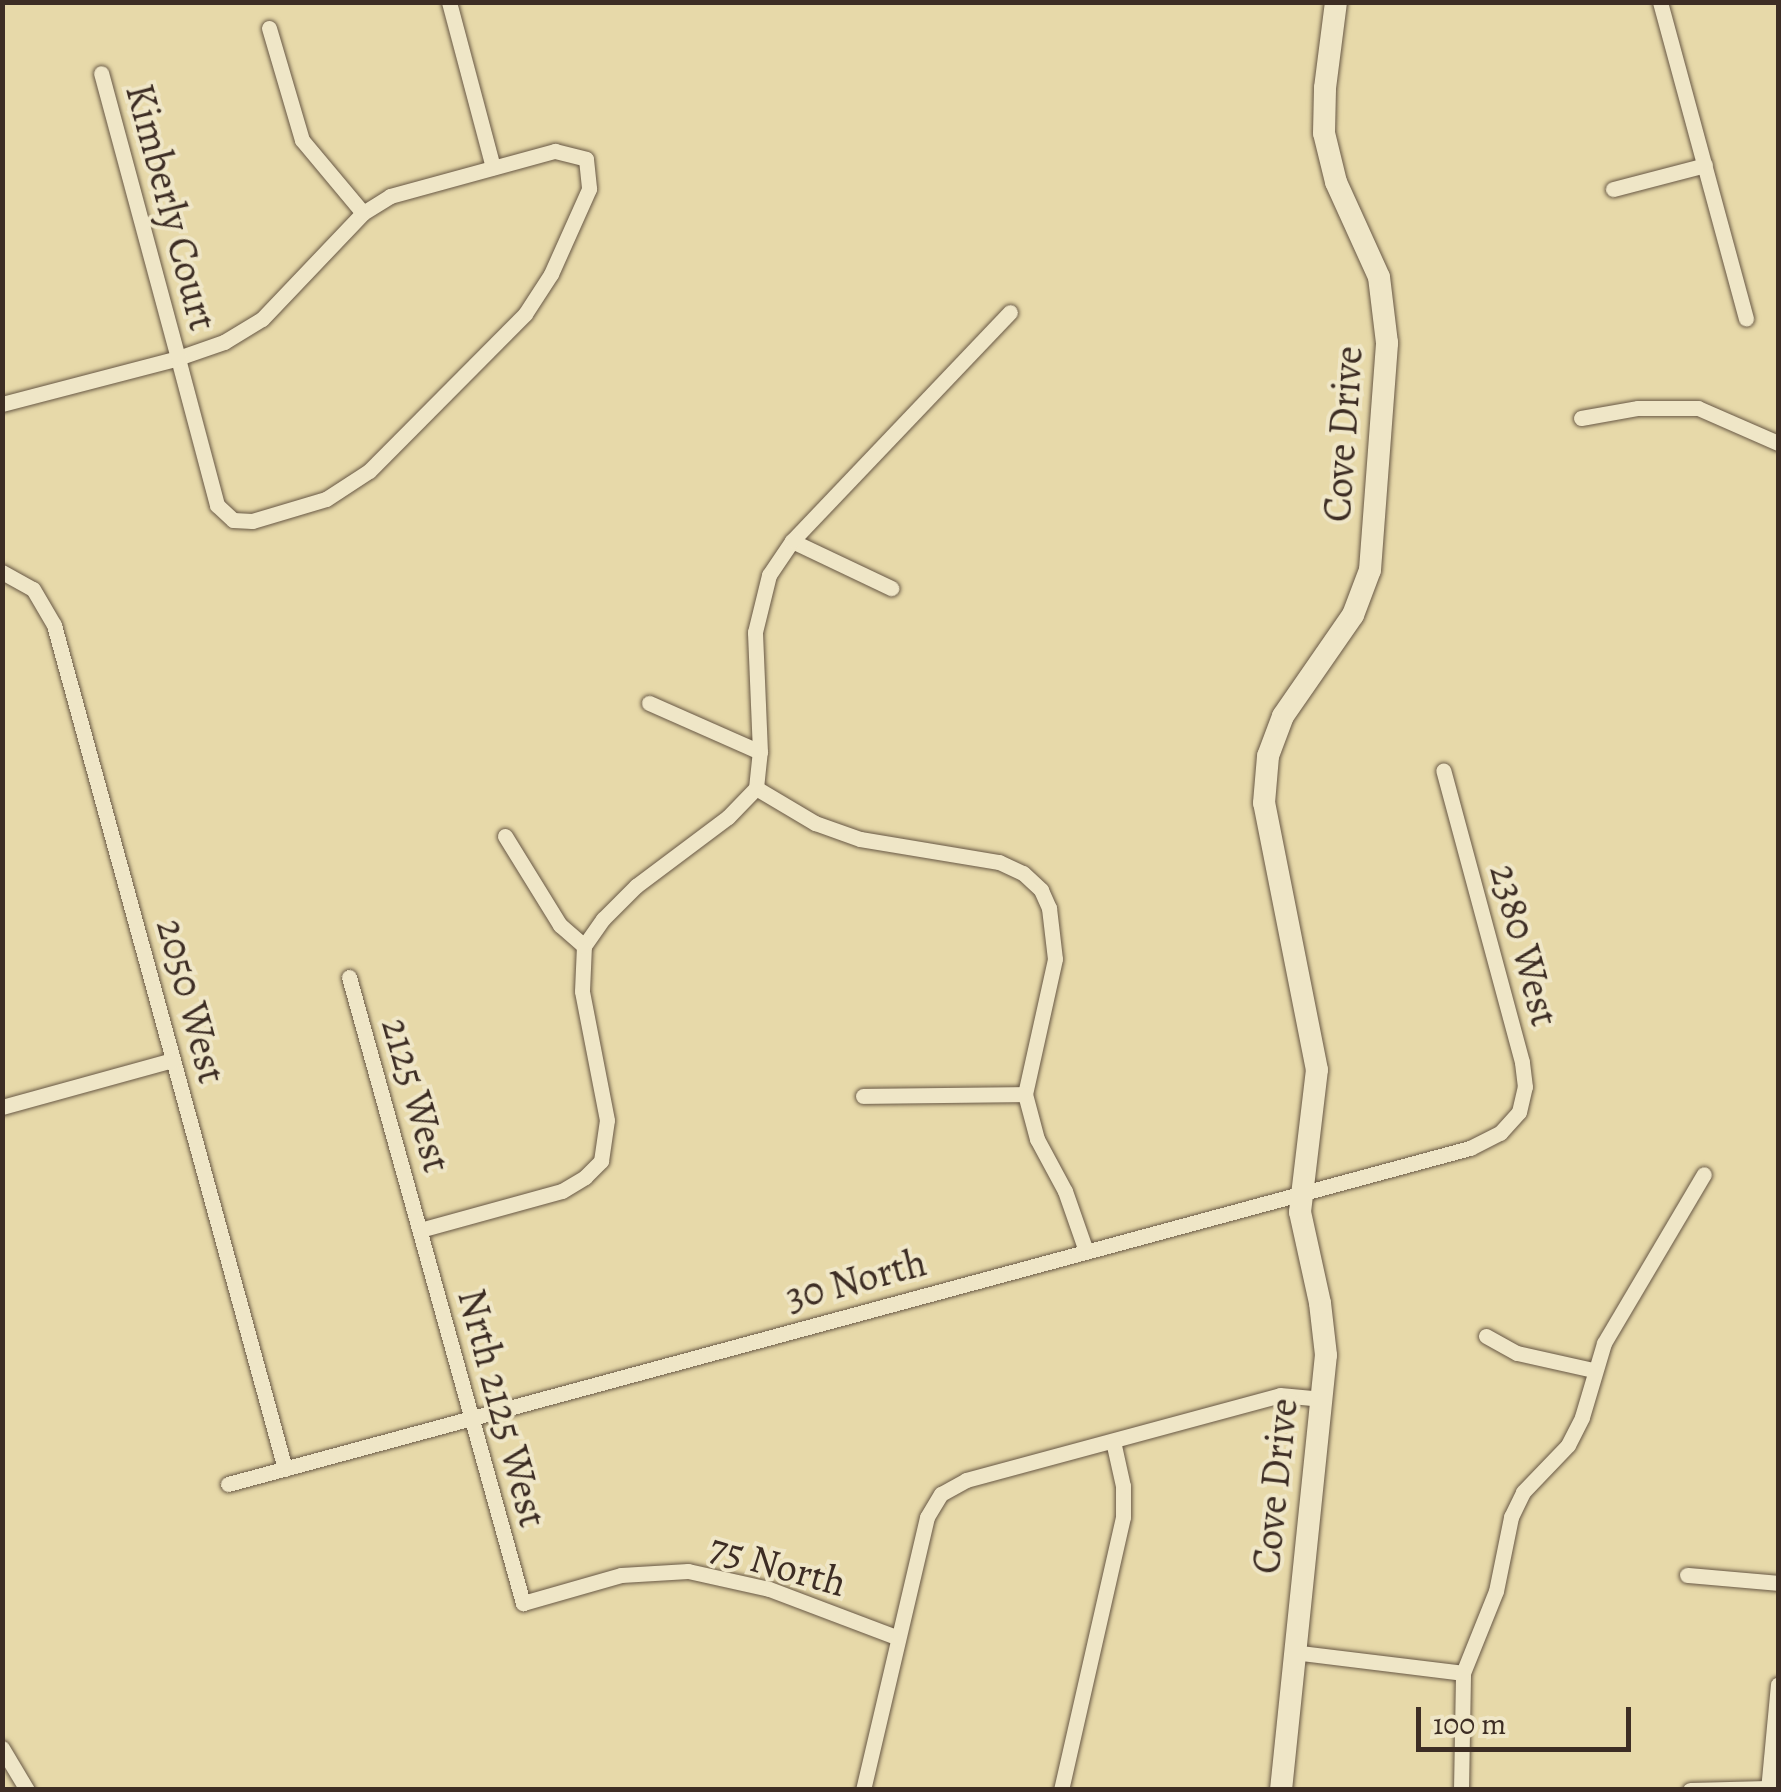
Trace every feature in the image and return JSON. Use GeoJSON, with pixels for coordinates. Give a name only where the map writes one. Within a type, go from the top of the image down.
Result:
{"type":"FeatureCollection","features":[{"type":"Feature","properties":{"kind":"main road","name":"Cove Drive"},"geometry":{"type":"LineString","coordinates":[[1281,1790],[1326,1355],[1320,1303],[1304,1239],[1302,1194],[1318,1070],[1270,854],[1264,804],[1268,756],[1283,716],[1353,616],[1366,584],[1374,541],[1387,326],[1378,277],[1336,182],[1324,133],[1324,88],[1336,2]]}},
{"type":"Feature","properties":{"kind":"street"},"geometry":{"type":"LineString","coordinates":[[2,404],[178,358],[224,342],[262,318],[364,213],[390,196],[493,167],[449,2]]}},
{"type":"Feature","properties":{"kind":"street"},"geometry":{"type":"LineString","coordinates":[[1660,2],[1746,319]]}},
{"type":"Feature","properties":{"kind":"street"},"geometry":{"type":"LineString","coordinates":[[269,28],[302,140],[364,213]]}},
{"type":"Feature","properties":{"kind":"street","name":"Kimberly Court"},"geometry":{"type":"LineString","coordinates":[[101,74],[217,505],[233,520],[252,521],[326,499],[368,471],[525,314],[551,274],[590,188],[586,159],[555,151],[493,167]]}},
{"type":"Feature","properties":{"kind":"street"},"geometry":{"type":"LineString","coordinates":[[1613,189],[1705,165]]}},
{"type":"Feature","properties":{"kind":"street"},"geometry":{"type":"LineString","coordinates":[[420,1230],[562,1191],[586,1177],[601,1161],[607,1120],[582,991],[584,946],[603,918],[636,886],[728,817],[756,788],[760,752],[756,632],[759,604],[769,576],[792,541],[1010,312]]}},
{"type":"Feature","properties":{"kind":"street"},"geometry":{"type":"LineString","coordinates":[[1582,418],[1638,408],[1698,408],[1778,443]]}},
{"type":"Feature","properties":{"kind":"street"},"geometry":{"type":"LineString","coordinates":[[792,541],[891,588]]}},
{"type":"Feature","properties":{"kind":"street","name":"2050 West"},"geometry":{"type":"LineString","coordinates":[[2,572],[34,589],[54,625],[285,1469]]}},
{"type":"Feature","properties":{"kind":"street"},"geometry":{"type":"LineString","coordinates":[[649,704],[760,752]]}},
{"type":"Feature","properties":{"kind":"street","name":"2380 West"},"geometry":{"type":"LineString","coordinates":[[1443,770],[1522,1062],[1524,1087],[1519,1112],[1500,1133]]}},
{"type":"Feature","properties":{"kind":"street"},"geometry":{"type":"LineString","coordinates":[[756,788],[815,822],[860,839],[999,862],[1023,872],[1041,890],[1049,908],[1055,959],[1025,1094],[1037,1140],[1064,1191],[1086,1250]]}},
{"type":"Feature","properties":{"kind":"street"},"geometry":{"type":"LineString","coordinates":[[505,836],[560,924],[584,946]]}},
{"type":"Feature","properties":{"kind":"street","name":"2125 West"},"geometry":{"type":"LineString","coordinates":[[349,977],[420,1230]]}},
{"type":"Feature","properties":{"kind":"street"},"geometry":{"type":"LineString","coordinates":[[2,1107],[173,1060]]}},
{"type":"Feature","properties":{"kind":"street"},"geometry":{"type":"LineString","coordinates":[[863,1096],[1025,1094]]}},
{"type":"Feature","properties":{"kind":"street","name":"30 North"},"geometry":{"type":"LineString","coordinates":[[228,1484],[1470,1148],[1500,1133]]}},
{"type":"Feature","properties":{"kind":"street"},"geometry":{"type":"LineString","coordinates":[[1461,1790],[1464,1673],[1496,1591],[1512,1517],[1523,1492],[1568,1445],[1582,1417],[1594,1370],[1704,1174]]}},
{"type":"Feature","properties":{"kind":"street","name":"Nrth 2125 West"},"geometry":{"type":"LineString","coordinates":[[420,1230],[523,1602]]}},
{"type":"Feature","properties":{"kind":"street"},"geometry":{"type":"LineString","coordinates":[[1486,1336],[1517,1353],[1594,1370]]}},
{"type":"Feature","properties":{"kind":"street"},"geometry":{"type":"LineString","coordinates":[[863,1790],[927,1517],[941,1494],[966,1480],[1280,1395],[1323,1399]]}},
{"type":"Feature","properties":{"kind":"street"},"geometry":{"type":"LineString","coordinates":[[1061,1790],[1123,1517],[1124,1486],[1113,1440]]}},
{"type":"Feature","properties":{"kind":"street","name":"75 North"},"geometry":{"type":"LineString","coordinates":[[523,1602],[621,1575],[688,1571],[769,1589],[896,1637]]}},
{"type":"Feature","properties":{"kind":"street"},"geometry":{"type":"LineString","coordinates":[[1687,1575],[1778,1583]]}},
{"type":"Feature","properties":{"kind":"street"},"geometry":{"type":"LineString","coordinates":[[1294,1652],[1464,1673]]}},
{"type":"Feature","properties":{"kind":"street"},"geometry":{"type":"LineString","coordinates":[[1690,1790],[1768,1789],[1778,1684]]}},
{"type":"Feature","properties":{"kind":"street"},"geometry":{"type":"LineString","coordinates":[[2,1748],[27,1790]]}}]}
